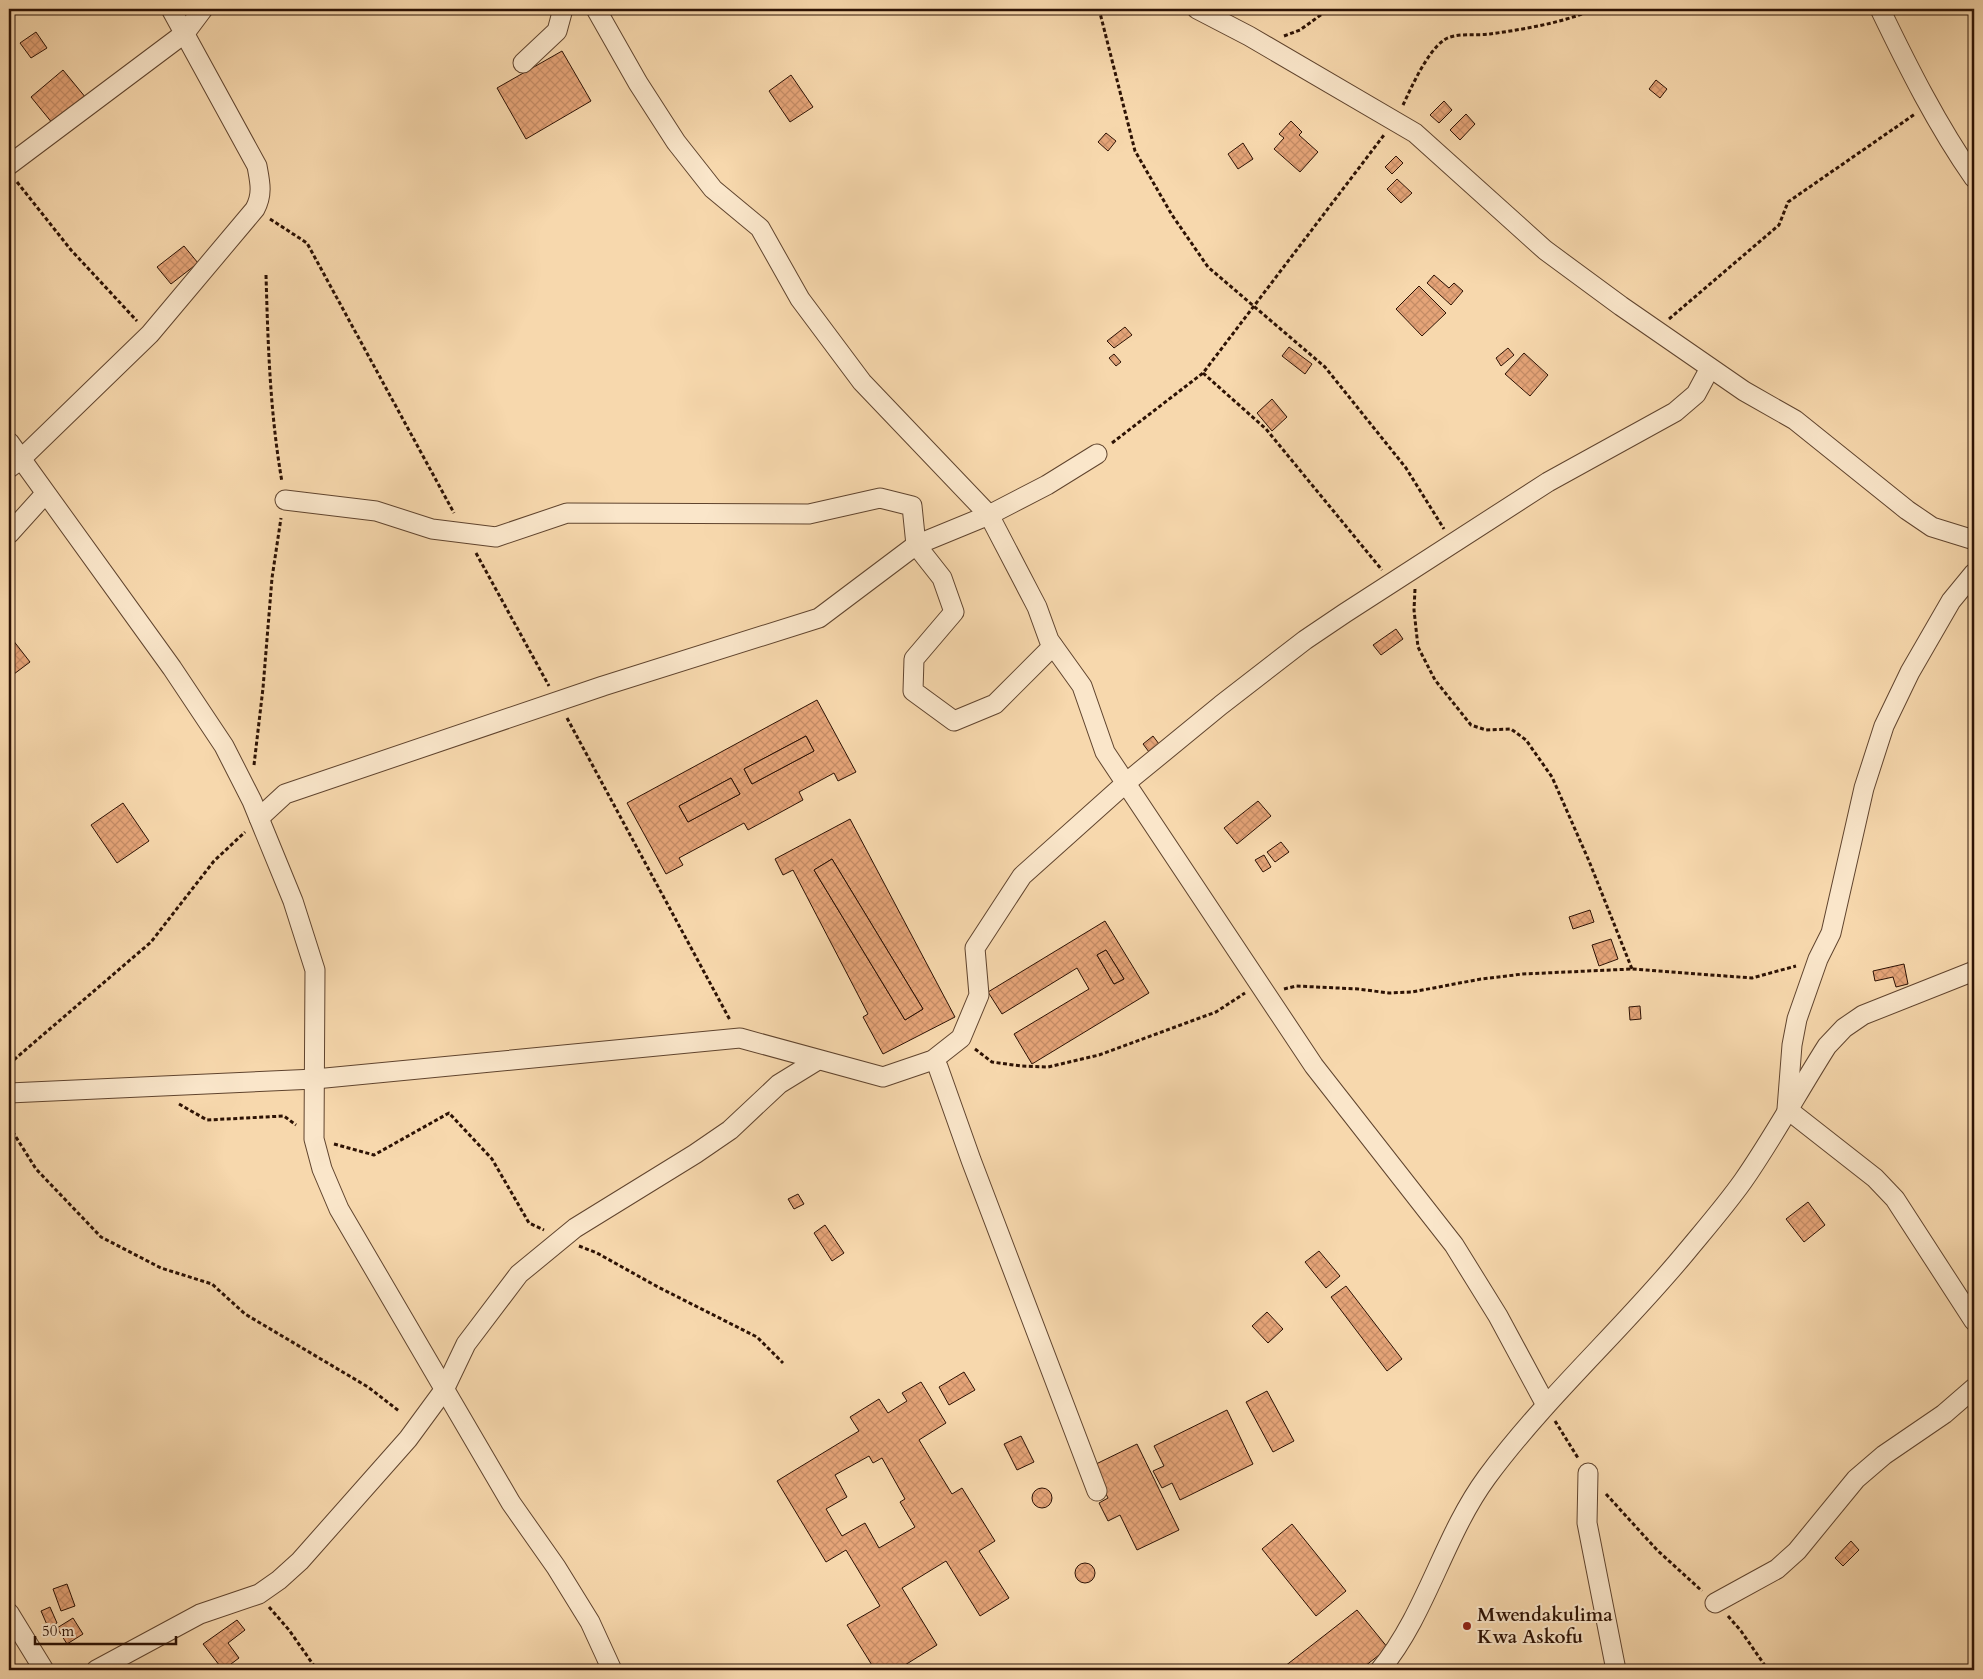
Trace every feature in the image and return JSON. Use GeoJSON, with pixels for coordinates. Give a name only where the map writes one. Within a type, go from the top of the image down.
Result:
{"type":"FeatureCollection","features":[{"type":"Feature","properties":{"kind":"street"},"geometry":{"type":"LineString","coordinates":[[15,464],[150,334],[255,209],[261,190],[257,166],[171,9]]}},
{"type":"Feature","properties":{"kind":"street"},"geometry":{"type":"LineString","coordinates":[[12,172],[185,33],[203,9]]}},
{"type":"Feature","properties":{"kind":"street"},"geometry":{"type":"LineString","coordinates":[[523,63],[557,31],[562,9]]}},
{"type":"Feature","properties":{"kind":"street"},"geometry":{"type":"LineString","coordinates":[[596,9],[638,83],[676,142],[713,189],[760,228],[800,299],[862,382],[990,514],[1037,607],[1053,646],[1082,686],[1105,752],[1127,782],[1314,1066],[1454,1245],[1484,1292],[1546,1405]]}},
{"type":"Feature","properties":{"kind":"street"},"geometry":{"type":"LineString","coordinates":[[1197,9],[1396,121],[1422,140],[1545,250],[1710,368],[1744,391],[1803,426],[1907,510],[1932,527],[1974,540]]}},
{"type":"Feature","properties":{"kind":"street"},"geometry":{"type":"LineString","coordinates":[[1880,9],[1928,105],[1956,153],[1974,178]]}},
{"type":"Feature","properties":{"kind":"street"},"geometry":{"type":"LineString","coordinates":[[9,1093],[315,1079],[740,1038],[883,1078],[933,1060],[961,1038],[980,995],[975,948],[1022,876],[1127,782],[1221,704],[1304,640],[1548,482],[1675,412],[1696,394],[1710,368]]}},
{"type":"Feature","properties":{"kind":"street"},"geometry":{"type":"LineString","coordinates":[[9,442],[15,464],[45,494],[172,668],[228,754],[259,818],[293,901],[315,970],[314,1139],[322,1169],[339,1209],[511,1503],[556,1567],[590,1622],[612,1670]]}},
{"type":"Feature","properties":{"kind":"street"},"geometry":{"type":"LineString","coordinates":[[259,818],[285,794],[558,702],[819,618],[916,545],[990,514],[1047,485],[1097,454]]}},
{"type":"Feature","properties":{"kind":"street"},"geometry":{"type":"LineString","coordinates":[[9,534],[45,494]]}},
{"type":"Feature","properties":{"kind":"street"},"geometry":{"type":"LineString","coordinates":[[285,500],[376,511],[432,529],[496,537],[567,513],[809,514],[880,498],[912,506],[916,545],[942,578],[954,612],[914,659],[913,691],[954,721],[995,704],[1053,646]]}},
{"type":"Feature","properties":{"kind":"street"},"geometry":{"type":"LineString","coordinates":[[1787,1109],[1793,1036],[1818,959],[1831,933],[1864,788],[1884,726],[1910,672],[1951,601],[1974,573]]}},
{"type":"Feature","properties":{"kind":"street"},"geometry":{"type":"LineString","coordinates":[[1380,1670],[1398,1646],[1451,1536],[1478,1489],[1546,1405],[1632,1314],[1687,1252],[1742,1181],[1827,1046],[1844,1028],[1863,1015],[1974,971]]}},
{"type":"Feature","properties":{"kind":"street"},"geometry":{"type":"LineString","coordinates":[[96,1670],[200,1614],[259,1594],[279,1580],[300,1561],[408,1439],[444,1390],[466,1344],[519,1274],[575,1228],[695,1154],[730,1130],[779,1084],[818,1060]]}},
{"type":"Feature","properties":{"kind":"street"},"geometry":{"type":"LineString","coordinates":[[933,1060],[938,1067],[974,1169],[1098,1491]]}},
{"type":"Feature","properties":{"kind":"street"},"geometry":{"type":"LineString","coordinates":[[1787,1109],[1875,1178],[1895,1199],[1974,1321]]}},
{"type":"Feature","properties":{"kind":"street"},"geometry":{"type":"LineString","coordinates":[[1715,1603],[1777,1569],[1797,1551],[1856,1479],[1884,1455],[1944,1414],[1974,1388]]}},
{"type":"Feature","properties":{"kind":"street"},"geometry":{"type":"LineString","coordinates":[[1588,1473],[1587,1523],[1616,1670]]}},
{"type":"Feature","properties":{"kind":"street"},"geometry":{"type":"LineString","coordinates":[[9,1613],[44,1670]]}},
{"type":"Feature","properties":{"kind":"path"},"geometry":{"type":"LineString","coordinates":[[1099,9],[1135,151],[1172,215],[1208,267],[1325,367],[1406,468],[1453,544]]}},
{"type":"Feature","properties":{"kind":"path"},"geometry":{"type":"LineString","coordinates":[[1262,44],[1300,30],[1329,9]]}},
{"type":"Feature","properties":{"kind":"path"},"geometry":{"type":"LineString","coordinates":[[1097,454],[1202,373],[1396,121],[1415,80],[1443,40],[1452,36],[1486,35],[1513,31],[1546,24],[1595,9]]}},
{"type":"Feature","properties":{"kind":"path"},"geometry":{"type":"LineString","coordinates":[[1668,338],[1666,321],[1779,225],[1788,202],[1928,105]]}},
{"type":"Feature","properties":{"kind":"path"},"geometry":{"type":"LineString","coordinates":[[12,172],[71,250],[150,334]]}},
{"type":"Feature","properties":{"kind":"path"},"geometry":{"type":"LineString","coordinates":[[255,209],[307,243],[740,1038]]}},
{"type":"Feature","properties":{"kind":"path"},"geometry":{"type":"LineString","coordinates":[[1202,373],[1266,429],[1392,583]]}},
{"type":"Feature","properties":{"kind":"path"},"geometry":{"type":"LineString","coordinates":[[1417,568],[1414,610],[1418,647],[1435,680],[1471,726],[1486,730],[1511,729],[1526,740],[1547,770],[1589,860],[1632,969]]}},
{"type":"Feature","properties":{"kind":"path"},"geometry":{"type":"LineString","coordinates":[[961,1038],[992,1062],[1048,1067],[1099,1055],[1216,1012],[1263,988],[1296,986],[1358,989],[1389,993],[1412,992],[1481,979],[1523,974],[1632,969],[1752,978],[1818,959]]}},
{"type":"Feature","properties":{"kind":"path"},"geometry":{"type":"LineString","coordinates":[[176,1103],[207,1120],[284,1116],[314,1139],[374,1155],[449,1113],[492,1159],[530,1223],[545,1231]]}},
{"type":"Feature","properties":{"kind":"path"},"geometry":{"type":"LineString","coordinates":[[9,1126],[36,1169],[101,1237],[160,1268],[212,1284],[245,1314],[368,1387],[399,1411]]}},
{"type":"Feature","properties":{"kind":"path"},"geometry":{"type":"LineString","coordinates":[[570,1243],[597,1253],[757,1337],[783,1363]]}},
{"type":"Feature","properties":{"kind":"path"},"geometry":{"type":"LineString","coordinates":[[1546,1405],[1588,1473],[1657,1550],[1715,1603],[1741,1631],[1768,1670]]}},
{"type":"Feature","properties":{"kind":"path"},"geometry":{"type":"LineString","coordinates":[[259,1594],[289,1630],[317,1670]]}},
{"type":"Feature","properties":{"kind":"building"},"geometry":{"type":"Polygon","coordinates":[[[36,32],[47,48],[31,58],[20,43],[36,32]]]}},
{"type":"Feature","properties":{"kind":"building"},"geometry":{"type":"Polygon","coordinates":[[[562,51],[591,101],[526,139],[497,88],[562,51]]]}},
{"type":"Feature","properties":{"kind":"building"},"geometry":{"type":"Polygon","coordinates":[[[63,70],[86,98],[53,124],[31,97],[63,70]]]}},
{"type":"Feature","properties":{"kind":"building"},"geometry":{"type":"Polygon","coordinates":[[[791,75],[813,107],[790,122],[769,91],[791,75]]]}},
{"type":"Feature","properties":{"kind":"building"},"geometry":{"type":"Polygon","coordinates":[[[1656,80],[1667,89],[1660,98],[1649,89],[1656,80]]]}},
{"type":"Feature","properties":{"kind":"building"},"geometry":{"type":"Polygon","coordinates":[[[1444,101],[1452,110],[1439,123],[1430,115],[1444,101]]]}},
{"type":"Feature","properties":{"kind":"building"},"geometry":{"type":"Polygon","coordinates":[[[1466,114],[1475,124],[1460,140],[1450,130],[1466,114]]]}},
{"type":"Feature","properties":{"kind":"building"},"geometry":{"type":"Polygon","coordinates":[[[1291,121],[1302,132],[1299,135],[1318,152],[1300,172],[1274,149],[1284,138],[1279,134],[1291,121]]]}},
{"type":"Feature","properties":{"kind":"building"},"geometry":{"type":"Polygon","coordinates":[[[1106,133],[1116,141],[1108,151],[1098,142],[1106,133]]]}},
{"type":"Feature","properties":{"kind":"building"},"geometry":{"type":"Polygon","coordinates":[[[1243,143],[1253,159],[1238,169],[1228,154],[1243,143]]]}},
{"type":"Feature","properties":{"kind":"building"},"geometry":{"type":"Polygon","coordinates":[[[1396,156],[1403,163],[1392,174],[1385,167],[1396,156]]]}},
{"type":"Feature","properties":{"kind":"building"},"geometry":{"type":"Polygon","coordinates":[[[1397,179],[1412,193],[1401,203],[1387,189],[1397,179]]]}},
{"type":"Feature","properties":{"kind":"building"},"geometry":{"type":"Polygon","coordinates":[[[184,246],[198,263],[171,284],[157,267],[184,246]]]}},
{"type":"Feature","properties":{"kind":"building"},"geometry":{"type":"Polygon","coordinates":[[[1434,275],[1449,288],[1454,283],[1463,291],[1451,305],[1427,283],[1434,275]]]}},
{"type":"Feature","properties":{"kind":"building"},"geometry":{"type":"Polygon","coordinates":[[[1419,286],[1446,313],[1422,336],[1396,309],[1419,286]]]}},
{"type":"Feature","properties":{"kind":"building"},"geometry":{"type":"Polygon","coordinates":[[[1125,327],[1132,335],[1114,348],[1107,341],[1125,327]]]}},
{"type":"Feature","properties":{"kind":"building"},"geometry":{"type":"Polygon","coordinates":[[[1289,347],[1312,364],[1305,374],[1282,356],[1289,347]]]}},
{"type":"Feature","properties":{"kind":"building"},"geometry":{"type":"Polygon","coordinates":[[[1508,348],[1514,355],[1501,366],[1496,358],[1508,348]]]}},
{"type":"Feature","properties":{"kind":"building"},"geometry":{"type":"Polygon","coordinates":[[[1524,353],[1548,375],[1530,396],[1505,374],[1524,353]]]}},
{"type":"Feature","properties":{"kind":"building"},"geometry":{"type":"Polygon","coordinates":[[[1114,354],[1121,362],[1116,366],[1109,358],[1114,354]]]}},
{"type":"Feature","properties":{"kind":"building"},"geometry":{"type":"Polygon","coordinates":[[[1272,399],[1287,417],[1272,431],[1257,413],[1272,399]]]}},
{"type":"Feature","properties":{"kind":"building"},"geometry":{"type":"Polygon","coordinates":[[[1396,629],[1403,639],[1381,655],[1373,645],[1396,629]]]}},
{"type":"Feature","properties":{"kind":"building"},"geometry":{"type":"Polygon","coordinates":[[[9,635],[30,662],[14,674],[9,667],[9,635]]]}},
{"type":"Feature","properties":{"kind":"building"},"geometry":{"type":"Polygon","coordinates":[[[817,700],[856,772],[838,781],[834,773],[799,792],[803,800],[748,830],[744,823],[679,858],[683,865],[666,874],[627,803],[817,700]],[[806,736],[744,769],[752,784],[814,751],[806,736]],[[731,778],[679,806],[688,822],[740,794],[731,778]]]}},
{"type":"Feature","properties":{"kind":"building"},"geometry":{"type":"Polygon","coordinates":[[[806,736],[814,751],[752,784],[744,769],[806,736]]]}},
{"type":"Feature","properties":{"kind":"building"},"geometry":{"type":"Polygon","coordinates":[[[1153,736],[1159,744],[1149,752],[1143,744],[1153,736]]]}},
{"type":"Feature","properties":{"kind":"building"},"geometry":{"type":"Polygon","coordinates":[[[731,778],[740,794],[688,822],[679,806],[731,778]]]}},
{"type":"Feature","properties":{"kind":"building"},"geometry":{"type":"Polygon","coordinates":[[[1258,801],[1271,816],[1237,844],[1224,828],[1258,801]]]}},
{"type":"Feature","properties":{"kind":"building"},"geometry":{"type":"Polygon","coordinates":[[[123,803],[149,841],[117,863],[91,825],[123,803]]]}},
{"type":"Feature","properties":{"kind":"building"},"geometry":{"type":"Polygon","coordinates":[[[850,819],[955,1017],[883,1054],[863,1017],[868,1014],[793,870],[783,875],[775,859],[850,819]],[[832,859],[814,870],[905,1020],[923,1009],[832,859]]]}},
{"type":"Feature","properties":{"kind":"building"},"geometry":{"type":"Polygon","coordinates":[[[1281,842],[1289,852],[1275,862],[1267,852],[1281,842]]]}},
{"type":"Feature","properties":{"kind":"building"},"geometry":{"type":"Polygon","coordinates":[[[1264,855],[1271,867],[1263,872],[1255,860],[1264,855]]]}},
{"type":"Feature","properties":{"kind":"building"},"geometry":{"type":"Polygon","coordinates":[[[832,859],[923,1009],[905,1020],[814,870],[832,859]]]}},
{"type":"Feature","properties":{"kind":"building"},"geometry":{"type":"Polygon","coordinates":[[[1590,910],[1594,922],[1573,929],[1569,917],[1590,910]]]}},
{"type":"Feature","properties":{"kind":"building"},"geometry":{"type":"Polygon","coordinates":[[[1105,921],[1149,993],[1032,1064],[1014,1034],[1089,989],[1077,968],[1002,1014],[988,992],[1105,921]],[[1106,950],[1097,955],[1114,984],[1124,979],[1106,950]]]}},
{"type":"Feature","properties":{"kind":"building"},"geometry":{"type":"Polygon","coordinates":[[[1611,939],[1618,959],[1599,966],[1592,945],[1611,939]]]}},
{"type":"Feature","properties":{"kind":"building"},"geometry":{"type":"Polygon","coordinates":[[[1106,950],[1124,979],[1114,984],[1097,955],[1106,950]]]}},
{"type":"Feature","properties":{"kind":"building"},"geometry":{"type":"Polygon","coordinates":[[[1904,964],[1908,984],[1896,987],[1893,977],[1875,981],[1873,971],[1904,964]]]}},
{"type":"Feature","properties":{"kind":"building"},"geometry":{"type":"Polygon","coordinates":[[[1640,1006],[1641,1019],[1630,1020],[1629,1007],[1640,1006]]]}},
{"type":"Feature","properties":{"kind":"building"},"geometry":{"type":"Polygon","coordinates":[[[798,1194],[804,1204],[794,1209],[788,1199],[798,1194]]]}},
{"type":"Feature","properties":{"kind":"building"},"geometry":{"type":"Polygon","coordinates":[[[1808,1202],[1825,1225],[1804,1242],[1786,1219],[1808,1202]]]}},
{"type":"Feature","properties":{"kind":"building"},"geometry":{"type":"Polygon","coordinates":[[[825,1225],[844,1253],[832,1261],[814,1233],[825,1225]]]}},
{"type":"Feature","properties":{"kind":"building"},"geometry":{"type":"Polygon","coordinates":[[[1319,1251],[1340,1276],[1326,1288],[1305,1262],[1319,1251]]]}},
{"type":"Feature","properties":{"kind":"building"},"geometry":{"type":"Polygon","coordinates":[[[1346,1286],[1402,1359],[1387,1371],[1331,1297],[1346,1286]]]}},
{"type":"Feature","properties":{"kind":"building"},"geometry":{"type":"Polygon","coordinates":[[[1267,1312],[1283,1329],[1268,1343],[1252,1326],[1267,1312]]]}},
{"type":"Feature","properties":{"kind":"building"},"geometry":{"type":"Polygon","coordinates":[[[964,1372],[975,1390],[949,1405],[939,1387],[964,1372]]]}},
{"type":"Feature","properties":{"kind":"building"},"geometry":{"type":"Polygon","coordinates":[[[921,1382],[946,1423],[919,1440],[952,1494],[962,1488],[995,1541],[979,1551],[1009,1598],[980,1616],[946,1561],[902,1588],[937,1645],[897,1670],[875,1670],[847,1625],[880,1606],[846,1550],[826,1562],[777,1481],[859,1431],[850,1417],[879,1399],[888,1413],[907,1401],[902,1393],[921,1382]],[[869,1456],[835,1475],[847,1497],[826,1509],[842,1536],[865,1523],[879,1548],[915,1527],[900,1502],[905,1499],[882,1458],[873,1463],[869,1456]]]}},
{"type":"Feature","properties":{"kind":"building"},"geometry":{"type":"Polygon","coordinates":[[[1267,1391],[1294,1441],[1273,1452],[1246,1402],[1267,1391]]]}},
{"type":"Feature","properties":{"kind":"building"},"geometry":{"type":"Polygon","coordinates":[[[1227,1410],[1253,1464],[1180,1500],[1172,1483],[1162,1488],[1153,1471],[1164,1466],[1154,1446],[1227,1410]]]}},
{"type":"Feature","properties":{"kind":"building"},"geometry":{"type":"Polygon","coordinates":[[[1021,1436],[1034,1462],[1017,1470],[1004,1444],[1021,1436]]]}},
{"type":"Feature","properties":{"kind":"building"},"geometry":{"type":"Polygon","coordinates":[[[1137,1444],[1179,1530],[1137,1550],[1120,1515],[1108,1521],[1099,1503],[1108,1498],[1092,1466],[1137,1444]]]}},
{"type":"Feature","properties":{"kind":"building"},"geometry":{"type":"Polygon","coordinates":[[[1042,1488],[1049,1491],[1052,1498],[1049,1505],[1042,1508],[1035,1505],[1032,1498],[1035,1491],[1042,1488]]]}},
{"type":"Feature","properties":{"kind":"building"},"geometry":{"type":"Polygon","coordinates":[[[1292,1524],[1346,1591],[1316,1616],[1262,1549],[1292,1524]]]}},
{"type":"Feature","properties":{"kind":"building"},"geometry":{"type":"Polygon","coordinates":[[[1851,1541],[1859,1550],[1843,1566],[1835,1558],[1851,1541]]]}},
{"type":"Feature","properties":{"kind":"building"},"geometry":{"type":"Polygon","coordinates":[[[1085,1563],[1092,1566],[1095,1573],[1092,1580],[1085,1583],[1078,1580],[1075,1573],[1078,1566],[1085,1563]]]}},
{"type":"Feature","properties":{"kind":"building"},"geometry":{"type":"Polygon","coordinates":[[[67,1584],[75,1606],[61,1611],[53,1589],[67,1584]]]}},
{"type":"Feature","properties":{"kind":"building"},"geometry":{"type":"Polygon","coordinates":[[[50,1607],[57,1623],[48,1627],[41,1611],[50,1607]]]}},
{"type":"Feature","properties":{"kind":"building"},"geometry":{"type":"Polygon","coordinates":[[[1357,1610],[1388,1648],[1360,1670],[1280,1670],[1357,1610]]]}},
{"type":"Feature","properties":{"kind":"building"},"geometry":{"type":"Polygon","coordinates":[[[73,1618],[83,1634],[67,1644],[57,1628],[73,1618]]]}},
{"type":"Feature","properties":{"kind":"building"},"geometry":{"type":"Polygon","coordinates":[[[237,1620],[245,1630],[228,1643],[239,1658],[223,1670],[203,1644],[237,1620]]]}},
{"type":"Feature","properties":{"kind":"place","name":"Mwendakulima Kwa Askofu"},"geometry":{"type":"Point","coordinates":[1467,1626]}}]}
